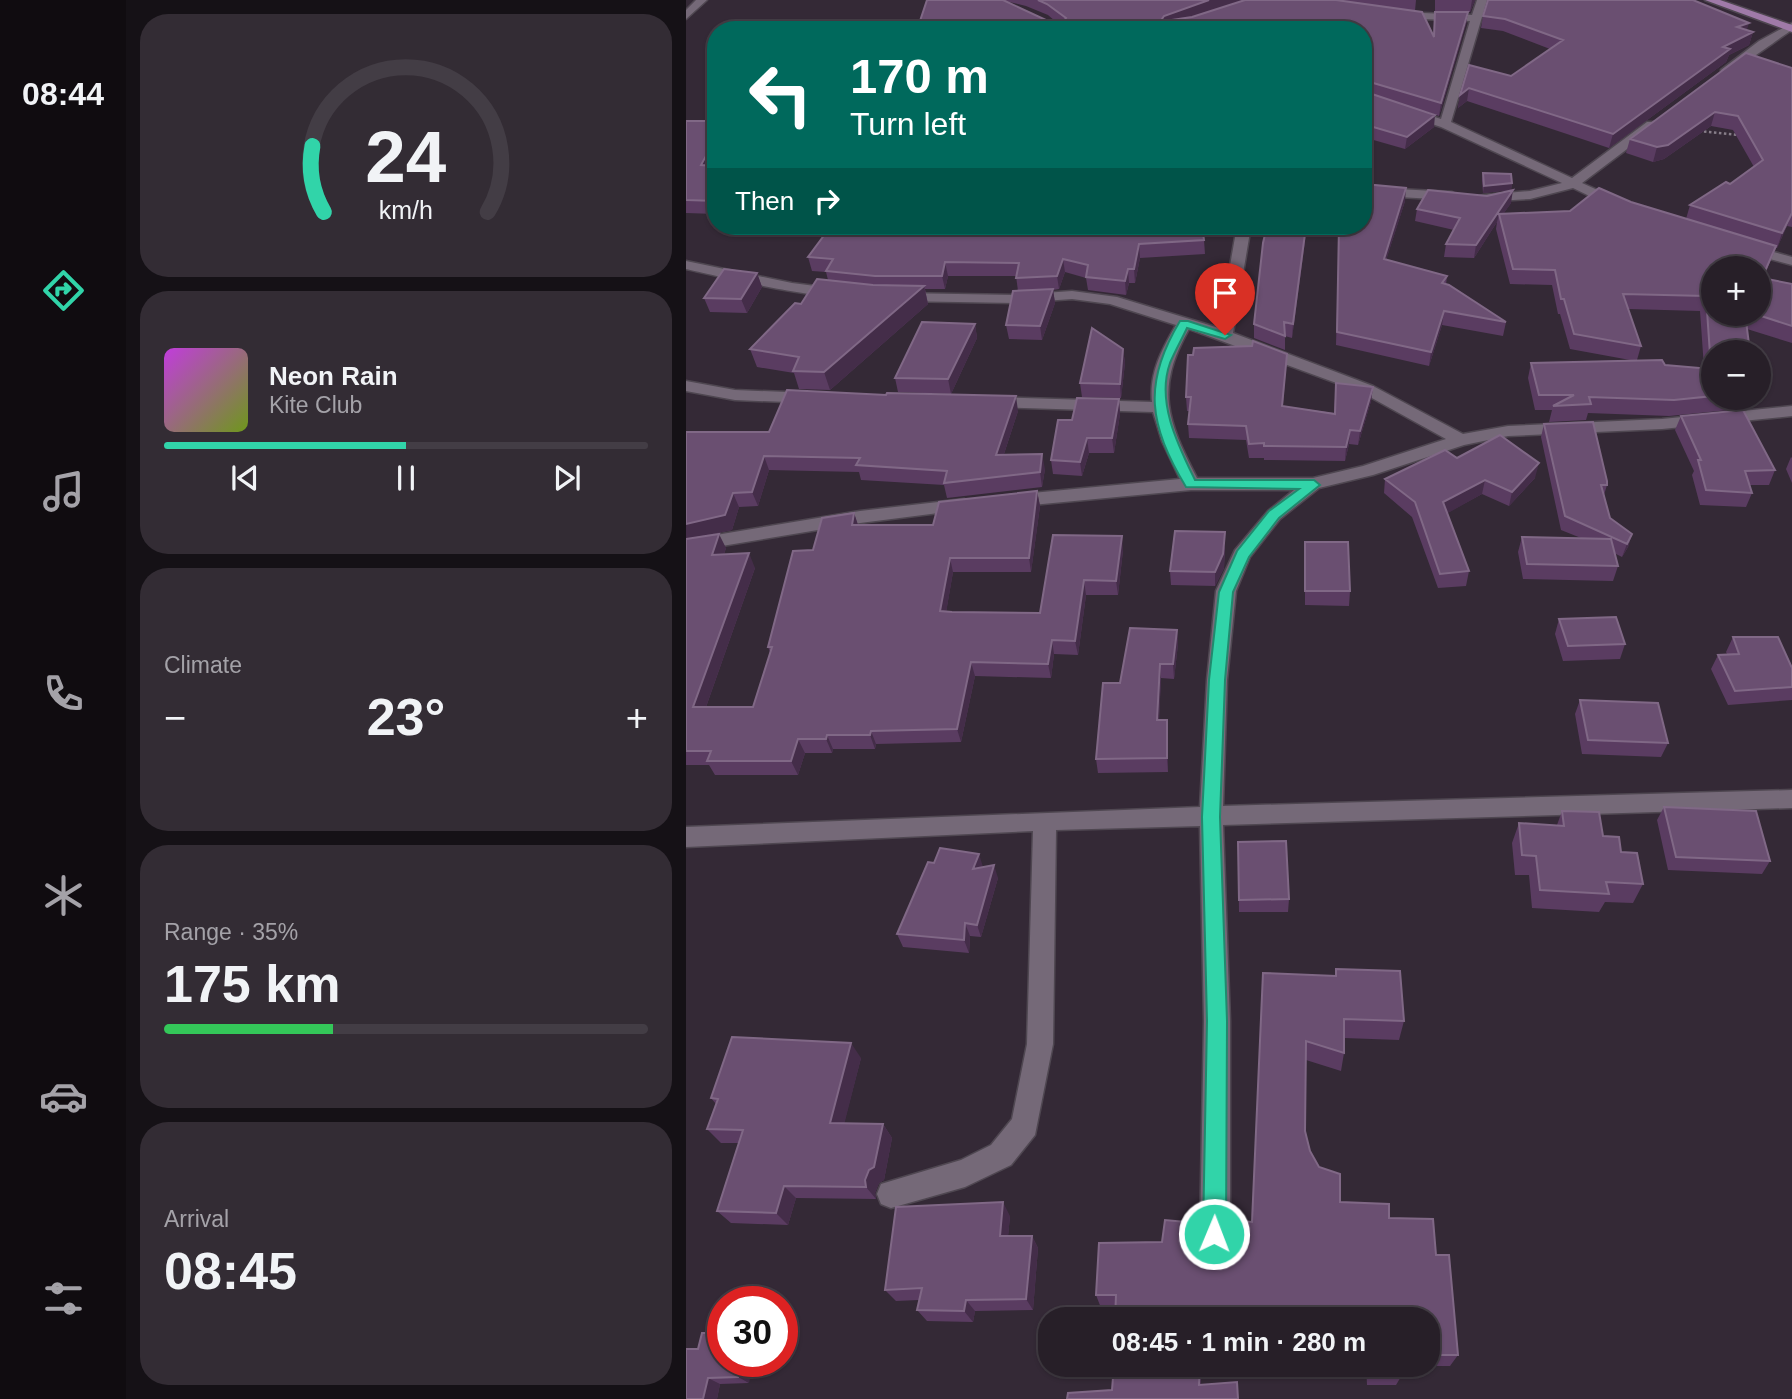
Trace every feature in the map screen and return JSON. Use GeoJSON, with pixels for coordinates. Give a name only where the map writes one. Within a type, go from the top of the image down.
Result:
{"type":"FeatureCollection","features":[{"type":"Feature","properties":{"kind":"main road"},"geometry":{"type":"LineString","coordinates":[[1710,0],[1791,27]]}},
{"type":"Feature","properties":{"kind":"street"},"geometry":{"type":"LineString","coordinates":[[686,16],[702,0]]}},
{"type":"Feature","properties":{"kind":"street"},"geometry":{"type":"LineString","coordinates":[[1445,124],[1482,0]]}},
{"type":"Feature","properties":{"kind":"street"},"geometry":{"type":"LineString","coordinates":[[1388,13],[1475,19]]}},
{"type":"Feature","properties":{"kind":"street"},"geometry":{"type":"LineString","coordinates":[[1709,83],[1791,27]]}},
{"type":"Feature","properties":{"kind":"street"},"geometry":{"type":"LineString","coordinates":[[1372,100],[1445,124],[1571,185],[1633,211]]}},
{"type":"Feature","properties":{"kind":"street"},"geometry":{"type":"LineString","coordinates":[[1372,192],[1490,200],[1571,185],[1658,120]]}},
{"type":"Feature","properties":{"kind":"street"},"geometry":{"type":"LineString","coordinates":[[1225,335],[1242,235]]}},
{"type":"Feature","properties":{"kind":"street"},"geometry":{"type":"LineString","coordinates":[[1727,242],[1792,261]]}},
{"type":"Feature","properties":{"kind":"street"},"geometry":{"type":"LineString","coordinates":[[686,265],[792,287],[850,294]]}},
{"type":"Feature","properties":{"kind":"street"},"geometry":{"type":"LineString","coordinates":[[878,296],[1015,299],[1084,296],[1112,300],[1225,335],[1367,389],[1461,440]]}},
{"type":"Feature","properties":{"kind":"street"},"geometry":{"type":"LineString","coordinates":[[1184,323],[1164,364],[1159,390],[1172,446],[1191,484]]}},
{"type":"Feature","properties":{"kind":"street"},"geometry":{"type":"LineString","coordinates":[[686,386],[735,395],[830,398]]}},
{"type":"Feature","properties":{"kind":"street"},"geometry":{"type":"LineString","coordinates":[[967,401],[1161,407]]}},
{"type":"Feature","properties":{"kind":"street"},"geometry":{"type":"LineString","coordinates":[[686,546],[872,516],[1191,484],[1314,485],[1367,471],[1461,440],[1508,431],[1662,424],[1792,411]]}},
{"type":"Feature","properties":{"kind":"street"},"geometry":{"type":"LineString","coordinates":[[1214,1234],[1217,1021],[1211,817],[1217,680],[1226,592],[1242,555],[1274,515],[1314,485]]}},
{"type":"Feature","properties":{"kind":"street"},"geometry":{"type":"LineString","coordinates":[[686,837],[1045,821],[1792,799]]}},
{"type":"Feature","properties":{"kind":"street"},"geometry":{"type":"LineString","coordinates":[[891,1194],[965,1173],[1001,1155],[1025,1125],[1040,1044],[1045,821]]}},
{"type":"Feature","properties":{"kind":"path"},"geometry":{"type":"LineString","coordinates":[[1699,131],[1750,136]]}},
{"type":"Feature","properties":{"kind":"building"},"geometry":{"type":"Polygon","coordinates":[[[927,0],[1003,0],[1048,21],[920,21],[927,0]]]}},
{"type":"Feature","properties":{"kind":"building"},"geometry":{"type":"Polygon","coordinates":[[[1038,0],[1209,0],[1162,19],[1165,21],[1064,21],[1066,18],[1038,0]]]}},
{"type":"Feature","properties":{"kind":"building"},"geometry":{"type":"Polygon","coordinates":[[[1245,0],[1336,0],[1422,12],[1434,37],[1435,12],[1468,12],[1441,103],[1372,83],[1372,21],[1165,21],[1192,17],[1245,0]]]}},
{"type":"Feature","properties":{"kind":"building"},"geometry":{"type":"Polygon","coordinates":[[[1488,0],[1693,0],[1749,23],[1737,27],[1753,32],[1723,47],[1730,49],[1613,134],[1469,88],[1460,95],[1469,65],[1511,76],[1563,40],[1505,19],[1483,16],[1488,0]]]}},
{"type":"Feature","properties":{"kind":"building"},"geometry":{"type":"Polygon","coordinates":[[[1746,53],[1792,68],[1792,213],[1782,233],[1690,205],[1726,182],[1730,184],[1763,160],[1738,116],[1715,112],[1668,145],[1657,147],[1630,139],[1746,53]]]}},
{"type":"Feature","properties":{"kind":"building"},"geometry":{"type":"Polygon","coordinates":[[[1372,94],[1435,115],[1407,137],[1372,127],[1372,94]]]}},
{"type":"Feature","properties":{"kind":"building"},"geometry":{"type":"Polygon","coordinates":[[[686,121],[707,121],[707,154],[701,165],[707,165],[707,201],[686,200],[686,121]]]}},
{"type":"Feature","properties":{"kind":"building"},"geometry":{"type":"Polygon","coordinates":[[[1483,173],[1511,174],[1512,183],[1484,186],[1483,173]]]}},
{"type":"Feature","properties":{"kind":"building"},"geometry":{"type":"Polygon","coordinates":[[[1372,185],[1406,188],[1384,259],[1447,276],[1442,283],[1506,322],[1444,311],[1431,352],[1337,332],[1339,235],[1372,235],[1372,185]]]}},
{"type":"Feature","properties":{"kind":"building"},"geometry":{"type":"Polygon","coordinates":[[[1599,188],[1631,202],[1776,246],[1771,257],[1701,256],[1701,296],[1623,294],[1641,346],[1574,334],[1564,299],[1561,299],[1555,270],[1513,269],[1499,214],[1570,211],[1599,188]]]}},
{"type":"Feature","properties":{"kind":"building"},"geometry":{"type":"Polygon","coordinates":[[[1428,190],[1487,196],[1513,190],[1476,245],[1446,244],[1460,218],[1417,209],[1428,190]]]}},
{"type":"Feature","properties":{"kind":"building"},"geometry":{"type":"Polygon","coordinates":[[[824,235],[1203,235],[1204,240],[1139,244],[1134,269],[1128,269],[1125,281],[1086,277],[1088,265],[1063,259],[1057,276],[1016,278],[1019,263],[945,262],[942,276],[875,276],[826,271],[833,259],[808,257],[824,235]]]}},
{"type":"Feature","properties":{"kind":"building"},"geometry":{"type":"Polygon","coordinates":[[[1265,235],[1305,235],[1293,324],[1284,322],[1285,336],[1254,324],[1265,235]]]}},
{"type":"Feature","properties":{"kind":"building"},"geometry":{"type":"Polygon","coordinates":[[[724,269],[757,273],[741,299],[704,298],[724,269]]]}},
{"type":"Feature","properties":{"kind":"building"},"geometry":{"type":"Polygon","coordinates":[[[817,279],[873,285],[924,286],[824,372],[793,371],[799,357],[750,349],[795,303],[801,304],[817,279]]]}},
{"type":"Feature","properties":{"kind":"building"},"geometry":{"type":"Polygon","coordinates":[[[1771,280],[1792,284],[1792,326],[1771,319],[1771,280]]]}},
{"type":"Feature","properties":{"kind":"building"},"geometry":{"type":"Polygon","coordinates":[[[1053,289],[1040,326],[1006,325],[1013,291],[1053,289]]]}},
{"type":"Feature","properties":{"kind":"building"},"geometry":{"type":"Polygon","coordinates":[[[922,322],[975,324],[948,379],[895,378],[922,322]]]}},
{"type":"Feature","properties":{"kind":"building"},"geometry":{"type":"Polygon","coordinates":[[[1708,326],[1747,326],[1748,340],[1709,340],[1708,326]]]}},
{"type":"Feature","properties":{"kind":"building"},"geometry":{"type":"Polygon","coordinates":[[[1092,328],[1123,349],[1120,384],[1080,383],[1092,328]]]}},
{"type":"Feature","properties":{"kind":"building"},"geometry":{"type":"Polygon","coordinates":[[[1253,341],[1287,354],[1282,406],[1335,414],[1336,383],[1373,387],[1360,431],[1350,430],[1346,447],[1249,444],[1246,426],[1188,424],[1191,397],[1186,397],[1188,355],[1193,355],[1194,348],[1252,346],[1253,341]]]}},
{"type":"Feature","properties":{"kind":"building"},"geometry":{"type":"Polygon","coordinates":[[[1662,360],[1665,365],[1701,368],[1701,397],[1674,400],[1589,397],[1591,404],[1553,406],[1574,395],[1539,395],[1531,363],[1662,360]]]}},
{"type":"Feature","properties":{"kind":"building"},"geometry":{"type":"Polygon","coordinates":[[[787,390],[886,395],[1016,396],[996,455],[1042,454],[1040,472],[944,483],[947,471],[856,465],[860,458],[764,456],[752,492],[733,493],[725,515],[686,524],[686,432],[769,432],[787,390]]]}},
{"type":"Feature","properties":{"kind":"building"},"geometry":{"type":"Polygon","coordinates":[[[1077,398],[1119,399],[1112,438],[1087,438],[1080,462],[1051,460],[1058,420],[1072,420],[1077,398]]]}},
{"type":"Feature","properties":{"kind":"building"},"geometry":{"type":"Polygon","coordinates":[[[1743,410],[1775,470],[1745,471],[1752,493],[1706,490],[1698,460],[1701,460],[1681,416],[1743,410]]]}},
{"type":"Feature","properties":{"kind":"building"},"geometry":{"type":"Polygon","coordinates":[[[1593,422],[1607,481],[1607,485],[1601,485],[1610,518],[1632,534],[1627,544],[1565,516],[1544,424],[1593,422]]]}},
{"type":"Feature","properties":{"kind":"building"},"geometry":{"type":"Polygon","coordinates":[[[1500,435],[1539,463],[1512,492],[1485,480],[1443,502],[1469,571],[1440,574],[1415,502],[1385,479],[1445,450],[1457,458],[1500,435]]]}},
{"type":"Feature","properties":{"kind":"building"},"geometry":{"type":"Polygon","coordinates":[[[1037,491],[1029,558],[950,558],[940,611],[1040,613],[1053,535],[1122,536],[1116,581],[1084,580],[1075,641],[1052,640],[1048,664],[971,662],[957,729],[871,731],[870,735],[827,735],[826,739],[798,739],[791,761],[707,761],[711,751],[686,751],[686,539],[719,534],[712,555],[749,553],[693,707],[753,707],[772,647],[768,647],[793,551],[813,550],[822,518],[854,513],[852,525],[933,525],[939,502],[1037,491]]]}},
{"type":"Feature","properties":{"kind":"building"},"geometry":{"type":"Polygon","coordinates":[[[1175,531],[1225,532],[1223,554],[1215,572],[1170,571],[1175,531]]]}},
{"type":"Feature","properties":{"kind":"building"},"geometry":{"type":"Polygon","coordinates":[[[1522,537],[1611,539],[1618,566],[1527,564],[1522,537]]]}},
{"type":"Feature","properties":{"kind":"building"},"geometry":{"type":"Polygon","coordinates":[[[1305,542],[1348,542],[1350,591],[1305,591],[1305,542]]]}},
{"type":"Feature","properties":{"kind":"building"},"geometry":{"type":"Polygon","coordinates":[[[1616,617],[1625,644],[1568,646],[1559,619],[1616,617]]]}},
{"type":"Feature","properties":{"kind":"building"},"geometry":{"type":"Polygon","coordinates":[[[1130,628],[1177,630],[1173,664],[1160,664],[1157,720],[1167,720],[1167,758],[1096,759],[1103,683],[1120,683],[1130,628]]]}},
{"type":"Feature","properties":{"kind":"building"},"geometry":{"type":"Polygon","coordinates":[[[1733,637],[1778,637],[1792,668],[1792,687],[1735,691],[1718,655],[1739,654],[1733,637]]]}},
{"type":"Feature","properties":{"kind":"building"},"geometry":{"type":"Polygon","coordinates":[[[1580,700],[1658,703],[1668,743],[1588,740],[1580,700]]]}},
{"type":"Feature","properties":{"kind":"building"},"geometry":{"type":"Polygon","coordinates":[[[1664,807],[1756,811],[1770,861],[1676,857],[1664,807]]]}},
{"type":"Feature","properties":{"kind":"building"},"geometry":{"type":"Polygon","coordinates":[[[1562,811],[1599,812],[1603,836],[1619,837],[1621,852],[1637,853],[1643,884],[1606,882],[1609,894],[1540,890],[1536,856],[1522,855],[1519,823],[1564,826],[1562,811]]]}},
{"type":"Feature","properties":{"kind":"building"},"geometry":{"type":"Polygon","coordinates":[[[1286,841],[1289,899],[1239,900],[1238,842],[1286,841]]]}},
{"type":"Feature","properties":{"kind":"building"},"geometry":{"type":"Polygon","coordinates":[[[940,848],[979,854],[973,869],[994,865],[977,925],[965,923],[964,940],[897,934],[928,862],[934,863],[940,848]]]}},
{"type":"Feature","properties":{"kind":"building"},"geometry":{"type":"Polygon","coordinates":[[[1336,969],[1400,971],[1404,1021],[1344,1019],[1344,1053],[1306,1041],[1305,1131],[1310,1151],[1319,1167],[1340,1174],[1340,1202],[1389,1204],[1389,1218],[1433,1219],[1436,1255],[1449,1255],[1458,1355],[1440,1355],[1440,1307],[1116,1307],[1116,1295],[1096,1295],[1099,1243],[1162,1242],[1165,1220],[1197,1223],[1203,1232],[1213,1237],[1226,1232],[1230,1225],[1240,1226],[1241,1221],[1252,1222],[1263,973],[1336,976],[1336,969]]]}},
{"type":"Feature","properties":{"kind":"building"},"geometry":{"type":"Polygon","coordinates":[[[732,1037],[851,1043],[830,1123],[883,1124],[874,1167],[869,1170],[865,1180],[866,1187],[784,1186],[776,1213],[717,1211],[743,1130],[707,1129],[718,1099],[711,1098],[732,1037]]]}},
{"type":"Feature","properties":{"kind":"building"},"geometry":{"type":"Polygon","coordinates":[[[1003,1202],[1000,1236],[1032,1236],[1026,1299],[966,1300],[964,1311],[917,1310],[922,1288],[885,1290],[896,1207],[1003,1202]]]}},
{"type":"Feature","properties":{"kind":"building"},"geometry":{"type":"Polygon","coordinates":[[[702,1333],[707,1333],[707,1377],[738,1377],[708,1378],[703,1399],[686,1399],[686,1349],[698,1349],[702,1333]]]}},
{"type":"Feature","properties":{"kind":"building"},"geometry":{"type":"Polygon","coordinates":[[[1113,1377],[1199,1377],[1199,1385],[1237,1382],[1238,1399],[1067,1399],[1068,1393],[1112,1390],[1113,1377]]]}},
{"type":"Feature","properties":{"kind":"route"},"geometry":{"type":"LineString","coordinates":[[1214,1234],[1217,1021],[1211,817],[1217,680],[1226,592],[1242,555],[1274,515],[1314,485],[1191,484],[1172,446],[1161,407],[1159,390],[1164,364],[1184,323],[1225,335]]}}]}
